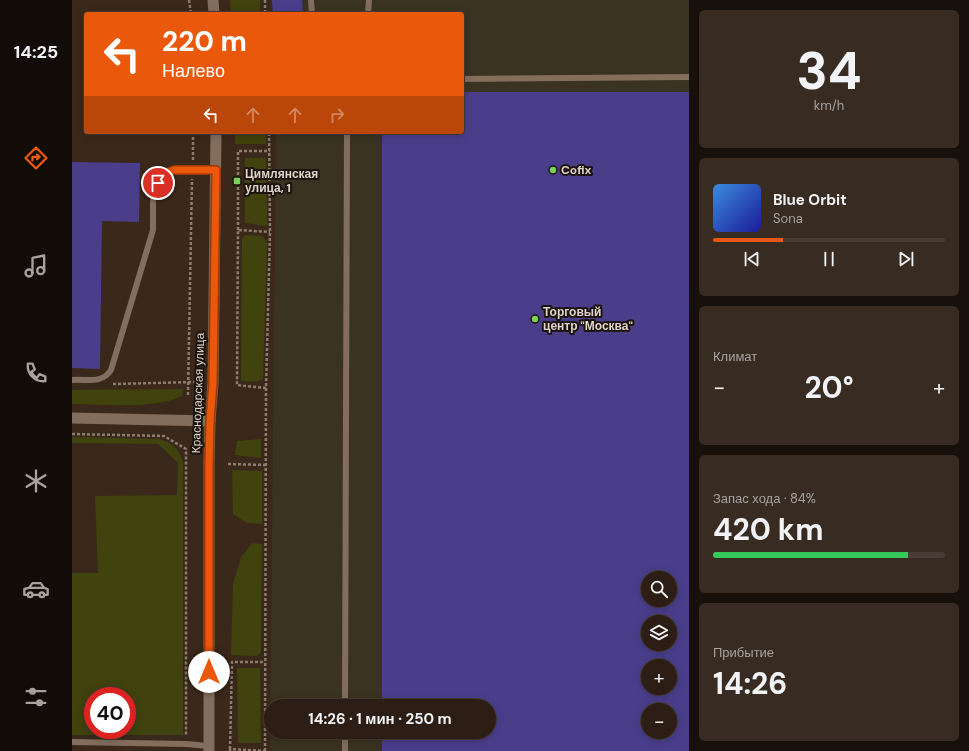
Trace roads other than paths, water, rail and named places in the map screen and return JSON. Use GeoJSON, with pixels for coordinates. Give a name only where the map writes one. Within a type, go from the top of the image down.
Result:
{"type":"FeatureCollection","features":[{"type":"Feature","properties":{"kind":"street"},"geometry":{"type":"LineString","coordinates":[[213,0],[214,12]]}},
{"type":"Feature","properties":{"kind":"street","name":"Краснодарская улица"},"geometry":{"type":"LineString","coordinates":[[209,748],[210,421],[213,383],[216,134]]}},
{"type":"Feature","properties":{"kind":"street"},"geometry":{"type":"LineString","coordinates":[[72,418],[210,421]]}},
{"type":"Feature","properties":{"kind":"lane"},"geometry":{"type":"LineString","coordinates":[[311,0],[312,12]]}},
{"type":"Feature","properties":{"kind":"lane"},"geometry":{"type":"LineString","coordinates":[[368,12],[369,0]]}},
{"type":"Feature","properties":{"kind":"lane"},"geometry":{"type":"LineString","coordinates":[[464,79],[689,77]]}},
{"type":"Feature","properties":{"kind":"lane"},"geometry":{"type":"LineString","coordinates":[[345,699],[347,134]]}},
{"type":"Feature","properties":{"kind":"lane"},"geometry":{"type":"LineString","coordinates":[[72,380],[101,379],[111,370],[153,230],[153,190],[162,175],[174,170],[216,170]]}},
{"type":"Feature","properties":{"kind":"lane"},"geometry":{"type":"LineString","coordinates":[[345,739],[345,751]]}},
{"type":"Feature","properties":{"kind":"lane"},"geometry":{"type":"LineString","coordinates":[[72,742],[186,744],[209,748]]}},
{"type":"Feature","properties":{"kind":"place","name":"Cofix"},"geometry":{"type":"Point","coordinates":[553,170]}},
{"type":"Feature","properties":{"kind":"place","name":"Цимлянская улица, 1"},"geometry":{"type":"Point","coordinates":[237,181]}},
{"type":"Feature","properties":{"kind":"place","name":"Торговый центр \"Москва\""},"geometry":{"type":"Point","coordinates":[535,319]}}]}
